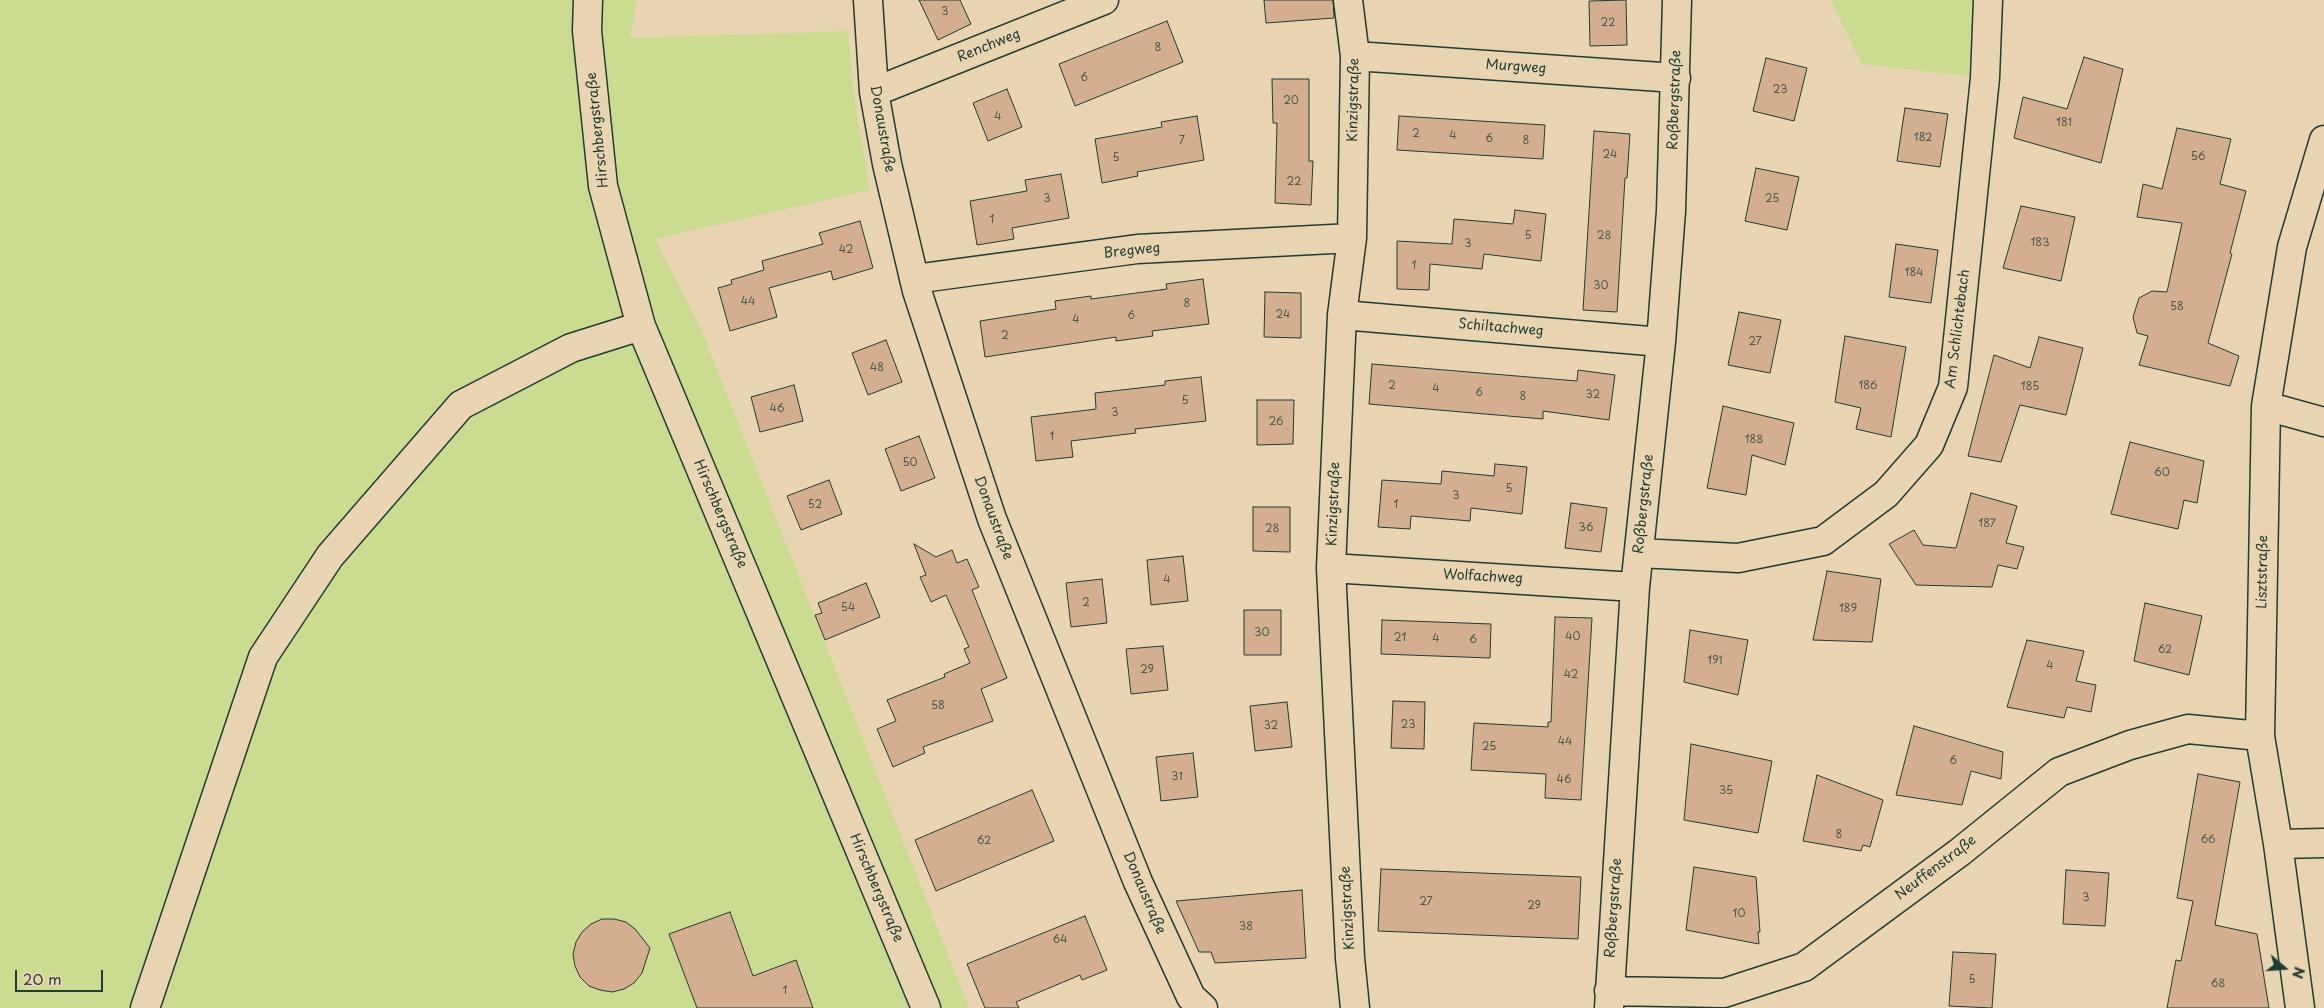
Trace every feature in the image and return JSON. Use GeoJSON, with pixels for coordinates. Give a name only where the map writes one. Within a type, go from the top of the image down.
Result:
{"type":"FeatureCollection","features":[{"type":"Feature","properties":{"kind":"street","name":"Hirschbergstraße"},"geometry":{"type":"LineString","coordinates":[[588,0],[587,31],[603,186],[641,326],[926,1008]]}},
{"type":"Feature","properties":{"kind":"street","name":"Donaustraße"},"geometry":{"type":"LineString","coordinates":[[868,0],[874,92],[887,164],[914,279],[992,519],[1138,882],[1191,996],[1203,1008]]}},
{"type":"Feature","properties":{"kind":"street","name":"Renchweg"},"geometry":{"type":"LineString","coordinates":[[874,92],[1104,0]]}},
{"type":"Feature","properties":{"kind":"street","name":"Kinzigstraße"},"geometry":{"type":"LineString","coordinates":[[1348,0],[1355,56],[1352,238],[1342,315],[1331,568],[1350,958],[1355,1008]]}},
{"type":"Feature","properties":{"kind":"street","name":"Roßbergstraße"},"geometry":{"type":"LineString","coordinates":[[1609,999],[1635,587],[1660,342],[1671,211],[1677,0]]}},
{"type":"Feature","properties":{"kind":"street","name":"Am Schlichtebach"},"geometry":{"type":"LineString","coordinates":[[1639,553],[1738,558],[1823,541],[1886,494],[1929,446],[1954,386],[1985,78],[1988,0]]}},
{"type":"Feature","properties":{"kind":"street","name":"Murgweg"},"geometry":{"type":"LineString","coordinates":[[1355,56],[1676,78]]}},
{"type":"Feature","properties":{"kind":"street","name":"Lisztstraße"},"geometry":{"type":"LineString","coordinates":[[2300,1008],[2278,844],[2260,736],[2266,406],[2292,248],[2324,140]]}},
{"type":"Feature","properties":{"kind":"street","name":"Bregweg"},"geometry":{"type":"LineString","coordinates":[[914,279],[1137,249],[1352,238]]}},
{"type":"Feature","properties":{"kind":"street","name":"Schiltachweg"},"geometry":{"type":"LineString","coordinates":[[1342,315],[1660,342]]}},
{"type":"Feature","properties":{"kind":"street"},"geometry":{"type":"LineString","coordinates":[[145,1008],[263,657],[330,556],[461,405],[571,348],[641,326]]}},
{"type":"Feature","properties":{"kind":"street"},"geometry":{"type":"LineString","coordinates":[[2266,406],[2324,422]]}},
{"type":"Feature","properties":{"kind":"street","name":"Wolfachweg"},"geometry":{"type":"LineString","coordinates":[[1331,568],[1635,587]]}},
{"type":"Feature","properties":{"kind":"street","name":"Neuffenstraße"},"geometry":{"type":"LineString","coordinates":[[1609,999],[1724,993],[1804,967],[1960,852],[2059,772],[2130,745],[2188,729],[2260,736]]}},
{"type":"Feature","properties":{"kind":"street"},"geometry":{"type":"LineString","coordinates":[[2278,844],[2324,843]]}},
{"type":"Feature","properties":{"kind":"green space"},"geometry":{"type":"Polygon","coordinates":[[[0,0],[637,0],[630,38],[848,31],[855,102],[870,190],[655,239],[702,331],[969,1008],[0,1008],[0,0]]]}},
{"type":"Feature","properties":{"kind":"green space"},"geometry":{"type":"Polygon","coordinates":[[[1831,0],[1988,0],[1985,78],[1861,64],[1831,0]]]}},
{"type":"Feature","properties":{"kind":"building"},"geometry":{"type":"Polygon","coordinates":[[[919,0],[960,0],[971,24],[938,40],[919,0]]]}},
{"type":"Feature","properties":{"kind":"building"},"geometry":{"type":"Polygon","coordinates":[[[1264,0],[1333,0],[1334,18],[1266,23],[1264,0]]]}},
{"type":"Feature","properties":{"kind":"building"},"geometry":{"type":"Polygon","coordinates":[[[1626,0],[1627,45],[1590,46],[1589,1],[1626,0]]]}},
{"type":"Feature","properties":{"kind":"building"},"geometry":{"type":"Polygon","coordinates":[[[1167,21],[1183,62],[1075,106],[1059,64],[1167,21]]]}},
{"type":"Feature","properties":{"kind":"building"},"geometry":{"type":"Polygon","coordinates":[[[2084,57],[2123,69],[2101,163],[2014,138],[2023,97],[2067,109],[2084,57]]]}},
{"type":"Feature","properties":{"kind":"building"},"geometry":{"type":"Polygon","coordinates":[[[1766,58],[1807,68],[1794,121],[1753,111],[1766,58]]]}},
{"type":"Feature","properties":{"kind":"building"},"geometry":{"type":"Polygon","coordinates":[[[1272,79],[1309,79],[1309,161],[1313,161],[1311,205],[1275,203],[1277,123],[1273,123],[1272,79]]]}},
{"type":"Feature","properties":{"kind":"building"},"geometry":{"type":"Polygon","coordinates":[[[1007,89],[1022,127],[988,141],[973,103],[1007,89]]]}},
{"type":"Feature","properties":{"kind":"building"},"geometry":{"type":"Polygon","coordinates":[[[1905,108],[1948,114],[1940,167],[1897,161],[1905,108]]]}},
{"type":"Feature","properties":{"kind":"building"},"geometry":{"type":"Polygon","coordinates":[[[1197,116],[1204,160],[1137,172],[1138,176],[1102,183],[1095,139],[1162,127],[1161,122],[1197,116]]]}},
{"type":"Feature","properties":{"kind":"building"},"geometry":{"type":"Polygon","coordinates":[[[1399,116],[1545,125],[1543,159],[1397,150],[1399,116]]]}},
{"type":"Feature","properties":{"kind":"building"},"geometry":{"type":"Polygon","coordinates":[[[2177,128],[2231,139],[2220,184],[2246,191],[2230,253],[2232,254],[2208,343],[2239,356],[2230,386],[2139,365],[2148,336],[2137,333],[2133,317],[2139,298],[2152,291],[2167,292],[2182,223],[2137,217],[2143,184],[2162,189],[2177,128]]]}},
{"type":"Feature","properties":{"kind":"building"},"geometry":{"type":"Polygon","coordinates":[[[1594,131],[1630,134],[1627,178],[1625,178],[1617,312],[1583,310],[1594,131]]]}},
{"type":"Feature","properties":{"kind":"building"},"geometry":{"type":"Polygon","coordinates":[[[1756,168],[1799,177],[1787,230],[1745,221],[1756,168]]]}},
{"type":"Feature","properties":{"kind":"building"},"geometry":{"type":"Polygon","coordinates":[[[1061,174],[1069,218],[1012,228],[1014,239],[977,245],[970,201],[1027,191],[1025,180],[1061,174]]]}},
{"type":"Feature","properties":{"kind":"building"},"geometry":{"type":"Polygon","coordinates":[[[2021,206],[2075,217],[2061,281],[2003,268],[2021,206]]]}},
{"type":"Feature","properties":{"kind":"building"},"geometry":{"type":"Polygon","coordinates":[[[1515,210],[1546,214],[1541,261],[1484,254],[1482,269],[1430,264],[1429,290],[1397,289],[1397,241],[1452,244],[1454,219],[1513,224],[1515,210]]]}},
{"type":"Feature","properties":{"kind":"building"},"geometry":{"type":"Polygon","coordinates":[[[860,221],[873,268],[833,280],[831,271],[769,288],[777,317],[730,331],[718,288],[732,284],[731,280],[764,270],[762,261],[823,244],[819,233],[860,221]]]}},
{"type":"Feature","properties":{"kind":"building"},"geometry":{"type":"Polygon","coordinates":[[[1896,244],[1938,250],[1931,303],[1889,297],[1896,244]]]}},
{"type":"Feature","properties":{"kind":"building"},"geometry":{"type":"Polygon","coordinates":[[[1203,279],[1209,324],[1152,331],[1153,336],[1116,341],[1116,337],[985,357],[980,321],[1056,309],[1055,301],[1091,296],[1091,299],[1167,289],[1166,284],[1203,279]]]}},
{"type":"Feature","properties":{"kind":"building"},"geometry":{"type":"Polygon","coordinates":[[[1265,292],[1301,293],[1301,338],[1264,337],[1265,292]]]}},
{"type":"Feature","properties":{"kind":"building"},"geometry":{"type":"Polygon","coordinates":[[[1739,312],[1781,320],[1770,373],[1728,365],[1739,312]]]}},
{"type":"Feature","properties":{"kind":"building"},"geometry":{"type":"Polygon","coordinates":[[[1845,336],[1906,347],[1891,437],[1856,429],[1861,408],[1835,402],[1845,336]]]}},
{"type":"Feature","properties":{"kind":"building"},"geometry":{"type":"Polygon","coordinates":[[[2039,337],[2083,348],[2066,415],[2020,405],[2001,462],[1968,456],[1994,355],[2030,368],[2039,337]]]}},
{"type":"Feature","properties":{"kind":"building"},"geometry":{"type":"Polygon","coordinates":[[[886,340],[902,382],[868,395],[852,353],[886,340]]]}},
{"type":"Feature","properties":{"kind":"building"},"geometry":{"type":"Polygon","coordinates":[[[1372,364],[1577,381],[1578,370],[1615,375],[1609,420],[1543,411],[1543,419],[1369,404],[1372,364]]]}},
{"type":"Feature","properties":{"kind":"building"},"geometry":{"type":"Polygon","coordinates":[[[1201,377],[1206,421],[1135,429],[1136,433],[1071,441],[1073,457],[1036,461],[1031,417],[1096,409],[1095,393],[1165,385],[1165,381],[1201,377]]]}},
{"type":"Feature","properties":{"kind":"building"},"geometry":{"type":"Polygon","coordinates":[[[794,385],[803,421],[760,432],[751,397],[794,385]]]}},
{"type":"Feature","properties":{"kind":"building"},"geometry":{"type":"Polygon","coordinates":[[[1257,400],[1294,400],[1293,444],[1257,445],[1257,400]]]}},
{"type":"Feature","properties":{"kind":"building"},"geometry":{"type":"Polygon","coordinates":[[[1723,406],[1794,423],[1785,465],[1752,455],[1746,495],[1707,488],[1723,406]]]}},
{"type":"Feature","properties":{"kind":"building"},"geometry":{"type":"Polygon","coordinates":[[[919,436],[935,478],[901,491],[885,449],[919,436]]]}},
{"type":"Feature","properties":{"kind":"building"},"geometry":{"type":"Polygon","coordinates":[[[2130,442],[2204,461],[2197,503],[2184,500],[2178,529],[2111,514],[2130,442]]]}},
{"type":"Feature","properties":{"kind":"building"},"geometry":{"type":"Polygon","coordinates":[[[1495,464],[1527,467],[1522,514],[1471,508],[1470,521],[1411,516],[1410,529],[1378,527],[1382,480],[1441,484],[1442,471],[1494,476],[1495,464]]]}},
{"type":"Feature","properties":{"kind":"building"},"geometry":{"type":"Polygon","coordinates":[[[829,480],[842,514],[801,530],[787,496],[829,480]]]}},
{"type":"Feature","properties":{"kind":"building"},"geometry":{"type":"Polygon","coordinates":[[[1971,493],[2017,506],[2006,543],[2024,547],[2017,569],[1998,565],[1992,587],[1916,585],[1889,544],[1914,530],[1923,545],[1956,548],[1971,493]]]}},
{"type":"Feature","properties":{"kind":"building"},"geometry":{"type":"Polygon","coordinates":[[[1571,503],[1607,508],[1601,552],[1565,548],[1571,503]]]}},
{"type":"Feature","properties":{"kind":"building"},"geometry":{"type":"Polygon","coordinates":[[[1253,507],[1290,507],[1290,552],[1253,551],[1253,507]]]}},
{"type":"Feature","properties":{"kind":"building"},"geometry":{"type":"Polygon","coordinates":[[[914,544],[936,557],[952,550],[957,563],[967,559],[979,587],[972,590],[1007,678],[981,689],[993,721],[923,747],[925,753],[893,767],[877,729],[896,721],[887,700],[945,677],[944,674],[970,663],[964,649],[969,647],[946,595],[931,602],[920,577],[926,575],[914,544]]]}},
{"type":"Feature","properties":{"kind":"building"},"geometry":{"type":"Polygon","coordinates":[[[1183,556],[1188,601],[1151,605],[1147,560],[1183,556]]]}},
{"type":"Feature","properties":{"kind":"building"},"geometry":{"type":"Polygon","coordinates":[[[1827,571],[1881,579],[1872,642],[1813,640],[1827,571]]]}},
{"type":"Feature","properties":{"kind":"building"},"geometry":{"type":"Polygon","coordinates":[[[1102,579],[1107,623],[1071,627],[1066,583],[1102,579]]]}},
{"type":"Feature","properties":{"kind":"building"},"geometry":{"type":"Polygon","coordinates":[[[866,583],[880,617],[825,640],[815,615],[822,613],[818,603],[866,583]]]}},
{"type":"Feature","properties":{"kind":"building"},"geometry":{"type":"Polygon","coordinates":[[[2145,603],[2202,616],[2189,675],[2134,661],[2145,603]]]}},
{"type":"Feature","properties":{"kind":"building"},"geometry":{"type":"Polygon","coordinates":[[[1244,610],[1281,610],[1281,655],[1244,655],[1244,610]]]}},
{"type":"Feature","properties":{"kind":"building"},"geometry":{"type":"Polygon","coordinates":[[[1555,617],[1592,618],[1581,800],[1545,798],[1546,774],[1471,770],[1474,723],[1548,727],[1548,722],[1551,722],[1555,617]]]}},
{"type":"Feature","properties":{"kind":"building"},"geometry":{"type":"Polygon","coordinates":[[[1382,620],[1491,624],[1490,658],[1381,654],[1382,620]]]}},
{"type":"Feature","properties":{"kind":"building"},"geometry":{"type":"Polygon","coordinates":[[[1690,630],[1748,640],[1738,695],[1684,682],[1690,630]]]}},
{"type":"Feature","properties":{"kind":"building"},"geometry":{"type":"Polygon","coordinates":[[[2027,640],[2084,651],[2076,681],[2096,685],[2091,712],[2067,707],[2064,718],[2007,707],[2027,640]]]}},
{"type":"Feature","properties":{"kind":"building"},"geometry":{"type":"Polygon","coordinates":[[[1163,646],[1168,690],[1131,694],[1126,649],[1163,646]]]}},
{"type":"Feature","properties":{"kind":"building"},"geometry":{"type":"Polygon","coordinates":[[[1393,701],[1425,702],[1424,749],[1391,748],[1393,701]]]}},
{"type":"Feature","properties":{"kind":"building"},"geometry":{"type":"Polygon","coordinates":[[[1287,702],[1292,747],[1255,751],[1250,706],[1287,702]]]}},
{"type":"Feature","properties":{"kind":"building"},"geometry":{"type":"Polygon","coordinates":[[[1914,726],[2003,752],[2001,779],[1971,771],[1962,805],[1896,795],[1914,726]]]}},
{"type":"Feature","properties":{"kind":"building"},"geometry":{"type":"Polygon","coordinates":[[[1691,744],[1772,761],[1758,833],[1684,820],[1691,744]]]}},
{"type":"Feature","properties":{"kind":"building"},"geometry":{"type":"Polygon","coordinates":[[[1193,753],[1198,797],[1161,801],[1156,757],[1193,753]]]}},
{"type":"Feature","properties":{"kind":"building"},"geometry":{"type":"Polygon","coordinates":[[[2198,774],[2240,782],[2215,925],[2257,934],[2269,1008],[2167,1008],[2176,960],[2181,961],[2193,901],[2177,898],[2198,774]]]}},
{"type":"Feature","properties":{"kind":"building"},"geometry":{"type":"Polygon","coordinates":[[[1817,775],[1883,800],[1870,847],[1863,845],[1861,851],[1803,841],[1817,775]]]}},
{"type":"Feature","properties":{"kind":"building"},"geometry":{"type":"Polygon","coordinates":[[[1032,790],[1054,841],[936,891],[915,840],[1032,790]]]}},
{"type":"Feature","properties":{"kind":"building"},"geometry":{"type":"Polygon","coordinates":[[[1694,867],[1756,877],[1760,932],[1758,932],[1759,944],[1686,930],[1694,867]]]}},
{"type":"Feature","properties":{"kind":"building"},"geometry":{"type":"Polygon","coordinates":[[[1381,869],[1581,877],[1578,939],[1378,931],[1381,869]]]}},
{"type":"Feature","properties":{"kind":"building"},"geometry":{"type":"Polygon","coordinates":[[[2066,870],[2109,873],[2105,926],[2063,924],[2066,870]]]}},
{"type":"Feature","properties":{"kind":"building"},"geometry":{"type":"Polygon","coordinates":[[[1302,890],[1306,958],[1215,963],[1211,952],[1199,952],[1176,901],[1302,890]]]}},
{"type":"Feature","properties":{"kind":"building"},"geometry":{"type":"Polygon","coordinates":[[[730,912],[753,976],[796,960],[813,1008],[697,1008],[669,934],[730,912]]]}},
{"type":"Feature","properties":{"kind":"building"},"geometry":{"type":"Polygon","coordinates":[[[1085,916],[1107,970],[1082,980],[1080,975],[1016,1002],[1019,1008],[985,1008],[967,964],[1085,916]]]}},
{"type":"Feature","properties":{"kind":"building"},"geometry":{"type":"Polygon","coordinates":[[[602,919],[626,922],[635,929],[650,948],[642,973],[634,983],[624,989],[612,992],[589,986],[580,977],[575,966],[573,954],[576,942],[582,932],[591,924],[602,919]]]}},
{"type":"Feature","properties":{"kind":"building"},"geometry":{"type":"Polygon","coordinates":[[[1953,952],[1996,954],[1992,1008],[1949,1006],[1953,952]]]}}]}
